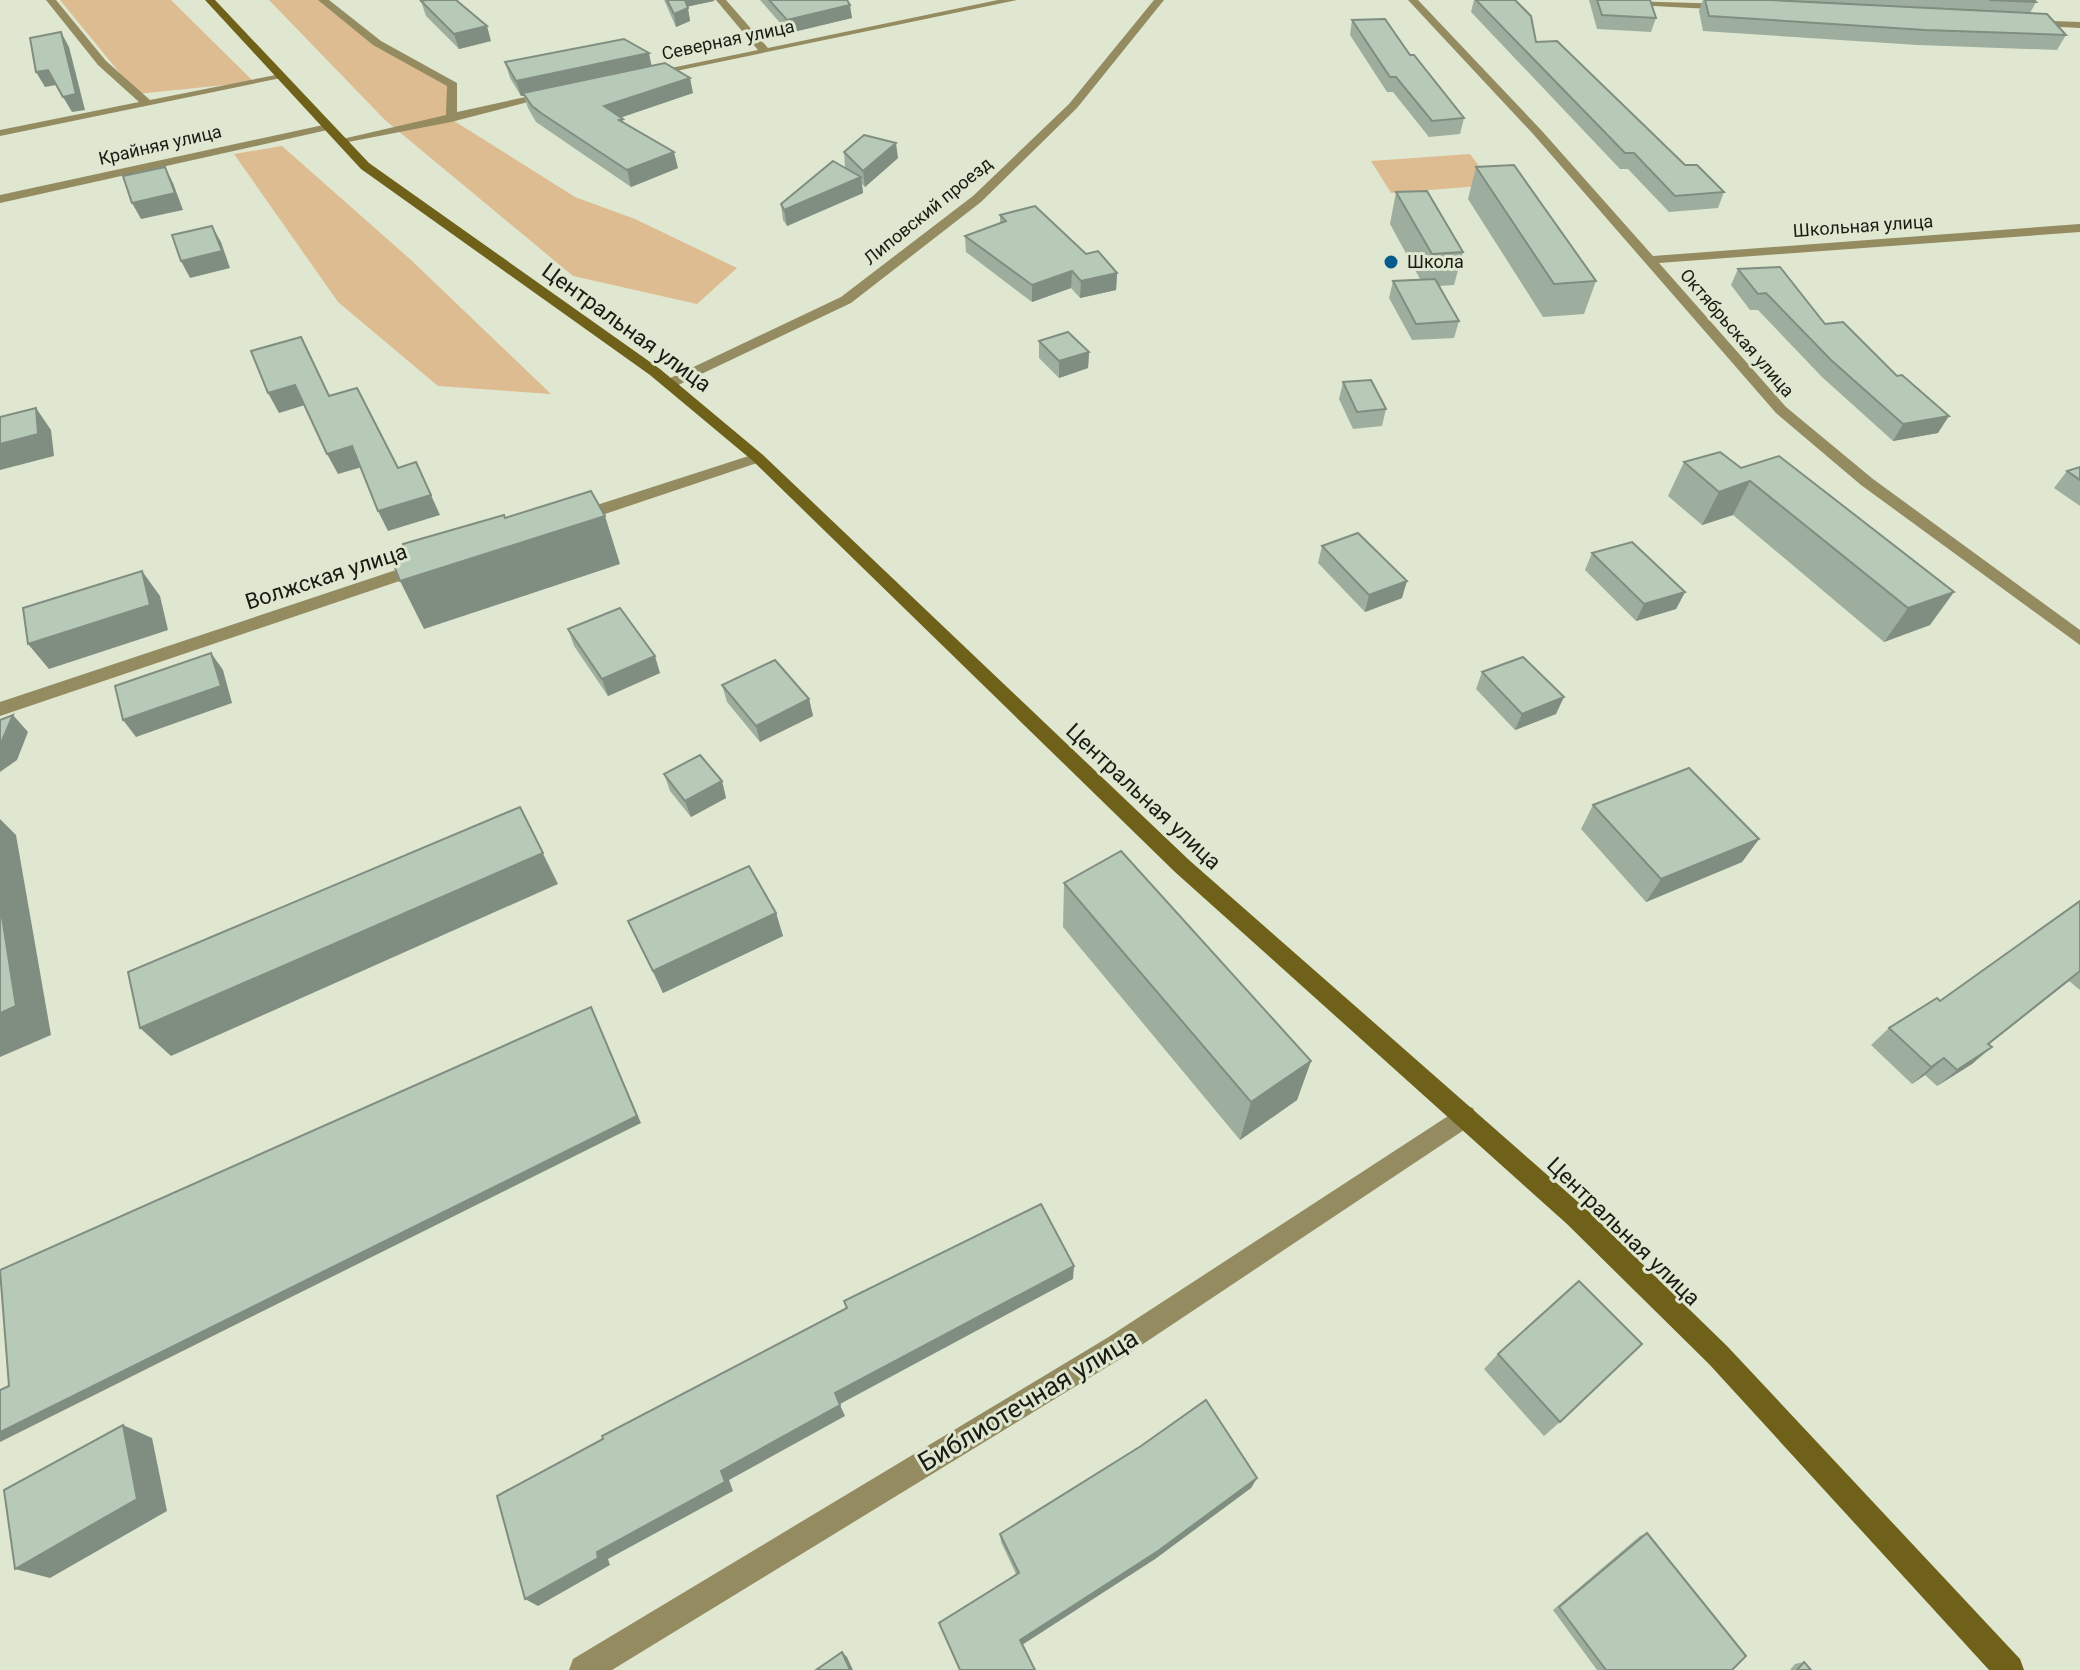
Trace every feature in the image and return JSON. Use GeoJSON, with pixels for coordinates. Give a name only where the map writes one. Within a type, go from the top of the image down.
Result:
{"type":"FeatureCollection","features":[{"type":"Feature","properties":{"kind":"main road","name":"Центральная улица"},"geometry":{"type":"LineString","coordinates":[[210,0],[365,166],[669,384],[758,458],[1182,866],[1576,1216],[1718,1355],[2009,1670]]}},
{"type":"Feature","properties":{"kind":"street"},"geometry":{"type":"LineString","coordinates":[[51,0],[102,63],[147,103]]}},
{"type":"Feature","properties":{"kind":"street"},"geometry":{"type":"LineString","coordinates":[[323,0],[377,43],[453,85],[451,119],[562,93]]}},
{"type":"Feature","properties":{"kind":"street"},"geometry":{"type":"LineString","coordinates":[[721,0],[765,51]]}},
{"type":"Feature","properties":{"kind":"street","name":"Северная улица"},"geometry":{"type":"LineString","coordinates":[[635,78],[1012,0]]}},
{"type":"Feature","properties":{"kind":"street","name":"Липовский проезд"},"geometry":{"type":"LineString","coordinates":[[669,384],[846,300],[977,199],[1073,106],[1159,0]]}},
{"type":"Feature","properties":{"kind":"street","name":"Октябрьская улица"},"geometry":{"type":"LineString","coordinates":[[1413,0],[1538,133],[1781,410],[1867,482],[2080,639]]}},
{"type":"Feature","properties":{"kind":"street"},"geometry":{"type":"LineString","coordinates":[[1597,0],[1737,7]]}},
{"type":"Feature","properties":{"kind":"street"},"geometry":{"type":"LineString","coordinates":[[2018,22],[2080,25]]}},
{"type":"Feature","properties":{"kind":"street"},"geometry":{"type":"LineString","coordinates":[[0,133],[281,77]]}},
{"type":"Feature","properties":{"kind":"street","name":"Крайняя улица"},"geometry":{"type":"LineString","coordinates":[[0,199],[335,134],[451,119]]}},
{"type":"Feature","properties":{"kind":"street","name":"Школьная улица"},"geometry":{"type":"LineString","coordinates":[[1648,260],[2080,228]]}},
{"type":"Feature","properties":{"kind":"street"},"geometry":{"type":"LineString","coordinates":[[562,522],[758,458]]}},
{"type":"Feature","properties":{"kind":"street","name":"Волжская улица"},"geometry":{"type":"LineString","coordinates":[[0,709],[441,561]]}},
{"type":"Feature","properties":{"kind":"street","name":"Библиотечная улица"},"geometry":{"type":"LineString","coordinates":[[584,1670],[1116,1347],[1465,1116]]}},
{"type":"Feature","properties":{"kind":"shaded area"},"geometry":{"type":"Polygon","coordinates":[[[60,0],[171,0],[254,82],[137,94],[60,0]]]}},
{"type":"Feature","properties":{"kind":"shaded area"},"geometry":{"type":"Polygon","coordinates":[[[269,0],[320,0],[377,43],[453,85],[451,119],[575,197],[635,219],[737,268],[697,304],[573,276],[385,120],[269,0]]]}},
{"type":"Feature","properties":{"kind":"shaded area"},"geometry":{"type":"Polygon","coordinates":[[[282,146],[411,260],[551,394],[438,386],[338,302],[234,154],[282,146]]]}},
{"type":"Feature","properties":{"kind":"shaded area"},"geometry":{"type":"Polygon","coordinates":[[[1470,154],[1493,185],[1391,193],[1371,161],[1470,154]]]}},
{"type":"Feature","properties":{"kind":"building"},"geometry":{"type":"Polygon","coordinates":[[[456,0],[487,26],[454,34],[421,1],[456,0]]]}},
{"type":"Feature","properties":{"kind":"building"},"geometry":{"type":"Polygon","coordinates":[[[667,0],[685,0],[688,8],[674,14],[667,0]]]}},
{"type":"Feature","properties":{"kind":"building"},"geometry":{"type":"Polygon","coordinates":[[[769,0],[847,0],[850,5],[787,20],[769,0]]]}},
{"type":"Feature","properties":{"kind":"building"},"geometry":{"type":"Polygon","coordinates":[[[1476,0],[1515,0],[1531,16],[1536,42],[1557,41],[1685,165],[1697,165],[1724,192],[1675,196],[1634,153],[1625,153],[1476,0]]]}},
{"type":"Feature","properties":{"kind":"building"},"geometry":{"type":"Polygon","coordinates":[[[1597,0],[1650,0],[1656,18],[1602,15],[1597,0]]]}},
{"type":"Feature","properties":{"kind":"building"},"geometry":{"type":"Polygon","coordinates":[[[1705,0],[1770,0],[2047,14],[2066,35],[1925,30],[1709,16],[1705,0]]]}},
{"type":"Feature","properties":{"kind":"building"},"geometry":{"type":"Polygon","coordinates":[[[1989,0],[2034,0],[2036,2],[1989,0]]]}},
{"type":"Feature","properties":{"kind":"building"},"geometry":{"type":"Polygon","coordinates":[[[1385,19],[1410,55],[1414,55],[1464,118],[1432,121],[1396,77],[1390,77],[1352,20],[1385,19]]]}},
{"type":"Feature","properties":{"kind":"building"},"geometry":{"type":"Polygon","coordinates":[[[61,32],[76,94],[63,97],[48,70],[36,72],[30,38],[61,32]]]}},
{"type":"Feature","properties":{"kind":"building"},"geometry":{"type":"Polygon","coordinates":[[[624,39],[649,53],[516,81],[505,62],[624,39]]]}},
{"type":"Feature","properties":{"kind":"building"},"geometry":{"type":"Polygon","coordinates":[[[665,63],[690,78],[604,106],[623,119],[619,120],[674,152],[627,170],[541,113],[523,93],[665,63]]]}},
{"type":"Feature","properties":{"kind":"building"},"geometry":{"type":"Polygon","coordinates":[[[864,135],[896,143],[863,171],[844,152],[864,135]]]}},
{"type":"Feature","properties":{"kind":"building"},"geometry":{"type":"Polygon","coordinates":[[[833,161],[861,177],[784,210],[781,204],[833,161]]]}},
{"type":"Feature","properties":{"kind":"building"},"geometry":{"type":"Polygon","coordinates":[[[1514,165],[1596,281],[1554,284],[1476,167],[1514,165]]]}},
{"type":"Feature","properties":{"kind":"building"},"geometry":{"type":"Polygon","coordinates":[[[165,167],[175,193],[132,203],[123,176],[165,167]]]}},
{"type":"Feature","properties":{"kind":"building"},"geometry":{"type":"Polygon","coordinates":[[[1427,191],[1463,252],[1432,254],[1396,192],[1427,191]]]}},
{"type":"Feature","properties":{"kind":"building"},"geometry":{"type":"Polygon","coordinates":[[[1035,206],[1086,254],[1098,251],[1117,273],[1081,281],[1072,271],[1032,285],[965,236],[1006,221],[1000,215],[1035,206]]]}},
{"type":"Feature","properties":{"kind":"building"},"geometry":{"type":"Polygon","coordinates":[[[212,226],[222,251],[181,261],[172,235],[212,226]]]}},
{"type":"Feature","properties":{"kind":"building"},"geometry":{"type":"Polygon","coordinates":[[[1780,267],[1825,324],[1843,322],[1897,376],[1902,375],[1949,416],[1903,424],[1831,360],[1766,293],[1758,294],[1738,269],[1780,267]]]}},
{"type":"Feature","properties":{"kind":"building"},"geometry":{"type":"Polygon","coordinates":[[[1435,279],[1459,321],[1416,324],[1393,281],[1435,279]]]}},
{"type":"Feature","properties":{"kind":"building"},"geometry":{"type":"Polygon","coordinates":[[[1068,332],[1089,352],[1059,361],[1039,341],[1068,332]]]}},
{"type":"Feature","properties":{"kind":"building"},"geometry":{"type":"Polygon","coordinates":[[[301,337],[329,396],[357,388],[398,468],[416,462],[431,495],[378,511],[352,446],[327,454],[295,385],[268,393],[251,351],[301,337]]]}},
{"type":"Feature","properties":{"kind":"building"},"geometry":{"type":"Polygon","coordinates":[[[1371,380],[1386,409],[1357,412],[1343,382],[1371,380]]]}},
{"type":"Feature","properties":{"kind":"building"},"geometry":{"type":"Polygon","coordinates":[[[36,408],[38,434],[0,444],[0,417],[36,408]]]}},
{"type":"Feature","properties":{"kind":"building"},"geometry":{"type":"Polygon","coordinates":[[[1720,452],[1741,468],[1779,456],[1954,592],[1908,608],[1750,481],[1719,492],[1684,462],[1720,452]]]}},
{"type":"Feature","properties":{"kind":"building"},"geometry":{"type":"Polygon","coordinates":[[[2080,467],[2080,480],[2067,471],[2080,467]]]}},
{"type":"Feature","properties":{"kind":"building"},"geometry":{"type":"Polygon","coordinates":[[[591,491],[605,516],[400,581],[389,552],[404,548],[403,544],[504,515],[505,518],[591,491]]]}},
{"type":"Feature","properties":{"kind":"building"},"geometry":{"type":"Polygon","coordinates":[[[1358,533],[1407,581],[1369,595],[1322,546],[1358,533]]]}},
{"type":"Feature","properties":{"kind":"building"},"geometry":{"type":"Polygon","coordinates":[[[1632,542],[1685,592],[1644,604],[1592,553],[1632,542]]]}},
{"type":"Feature","properties":{"kind":"building"},"geometry":{"type":"Polygon","coordinates":[[[142,571],[150,605],[28,644],[23,608],[142,571]]]}},
{"type":"Feature","properties":{"kind":"building"},"geometry":{"type":"Polygon","coordinates":[[[620,608],[655,656],[602,679],[568,629],[620,608]]]}},
{"type":"Feature","properties":{"kind":"building"},"geometry":{"type":"Polygon","coordinates":[[[211,653],[221,686],[123,720],[115,686],[211,653]]]}},
{"type":"Feature","properties":{"kind":"building"},"geometry":{"type":"Polygon","coordinates":[[[1523,657],[1564,697],[1522,714],[1482,672],[1523,657]]]}},
{"type":"Feature","properties":{"kind":"building"},"geometry":{"type":"Polygon","coordinates":[[[775,660],[809,699],[756,726],[722,685],[775,660]]]}},
{"type":"Feature","properties":{"kind":"building"},"geometry":{"type":"Polygon","coordinates":[[[13,715],[1,743],[0,744],[0,720],[13,715]]]}},
{"type":"Feature","properties":{"kind":"building"},"geometry":{"type":"Polygon","coordinates":[[[700,755],[722,781],[685,801],[664,774],[700,755]]]}},
{"type":"Feature","properties":{"kind":"building"},"geometry":{"type":"Polygon","coordinates":[[[1689,768],[1759,839],[1661,879],[1593,805],[1689,768]]]}},
{"type":"Feature","properties":{"kind":"building"},"geometry":{"type":"Polygon","coordinates":[[[520,807],[543,853],[140,1028],[128,972],[520,807]]]}},
{"type":"Feature","properties":{"kind":"building"},"geometry":{"type":"Polygon","coordinates":[[[1121,851],[1311,1061],[1251,1102],[1064,883],[1121,851]]]}},
{"type":"Feature","properties":{"kind":"building"},"geometry":{"type":"Polygon","coordinates":[[[749,866],[776,913],[653,971],[628,921],[749,866]]]}},
{"type":"Feature","properties":{"kind":"building"},"geometry":{"type":"Polygon","coordinates":[[[2080,901],[2080,971],[1988,1044],[1992,1047],[1957,1070],[1944,1058],[1931,1067],[1889,1028],[1937,998],[1940,1001],[2080,901]]]}},
{"type":"Feature","properties":{"kind":"building"},"geometry":{"type":"Polygon","coordinates":[[[0,904],[16,1006],[0,1013],[0,904]]]}},
{"type":"Feature","properties":{"kind":"building"},"geometry":{"type":"Polygon","coordinates":[[[591,1007],[637,1116],[0,1432],[0,1390],[9,1386],[0,1270],[591,1007]]]}},
{"type":"Feature","properties":{"kind":"building"},"geometry":{"type":"Polygon","coordinates":[[[1041,1204],[1074,1266],[835,1393],[840,1405],[721,1471],[725,1482],[597,1552],[598,1558],[525,1599],[497,1496],[603,1439],[602,1436],[847,1308],[844,1301],[1041,1204]]]}},
{"type":"Feature","properties":{"kind":"building"},"geometry":{"type":"Polygon","coordinates":[[[1579,1281],[1642,1344],[1560,1422],[1498,1354],[1579,1281]]]}},
{"type":"Feature","properties":{"kind":"building"},"geometry":{"type":"Polygon","coordinates":[[[1206,1400],[1257,1478],[1158,1551],[1020,1640],[1035,1670],[960,1670],[939,1623],[1019,1573],[1000,1534],[1141,1446],[1206,1400]]]}},
{"type":"Feature","properties":{"kind":"building"},"geometry":{"type":"Polygon","coordinates":[[[123,1425],[137,1499],[15,1569],[4,1490],[123,1425]]]}},
{"type":"Feature","properties":{"kind":"building"},"geometry":{"type":"Polygon","coordinates":[[[1647,1533],[1746,1656],[1732,1670],[1606,1670],[1559,1607],[1647,1533]]]}},
{"type":"Feature","properties":{"kind":"building"},"geometry":{"type":"Polygon","coordinates":[[[842,1652],[850,1670],[816,1670],[842,1652]]]}},
{"type":"Feature","properties":{"kind":"building"},"geometry":{"type":"Polygon","coordinates":[[[1804,1662],[1811,1670],[1797,1670],[1804,1662]]]}},
{"type":"Feature","properties":{"kind":"place","name":"Школа"},"geometry":{"type":"Point","coordinates":[1391,262]}}]}
